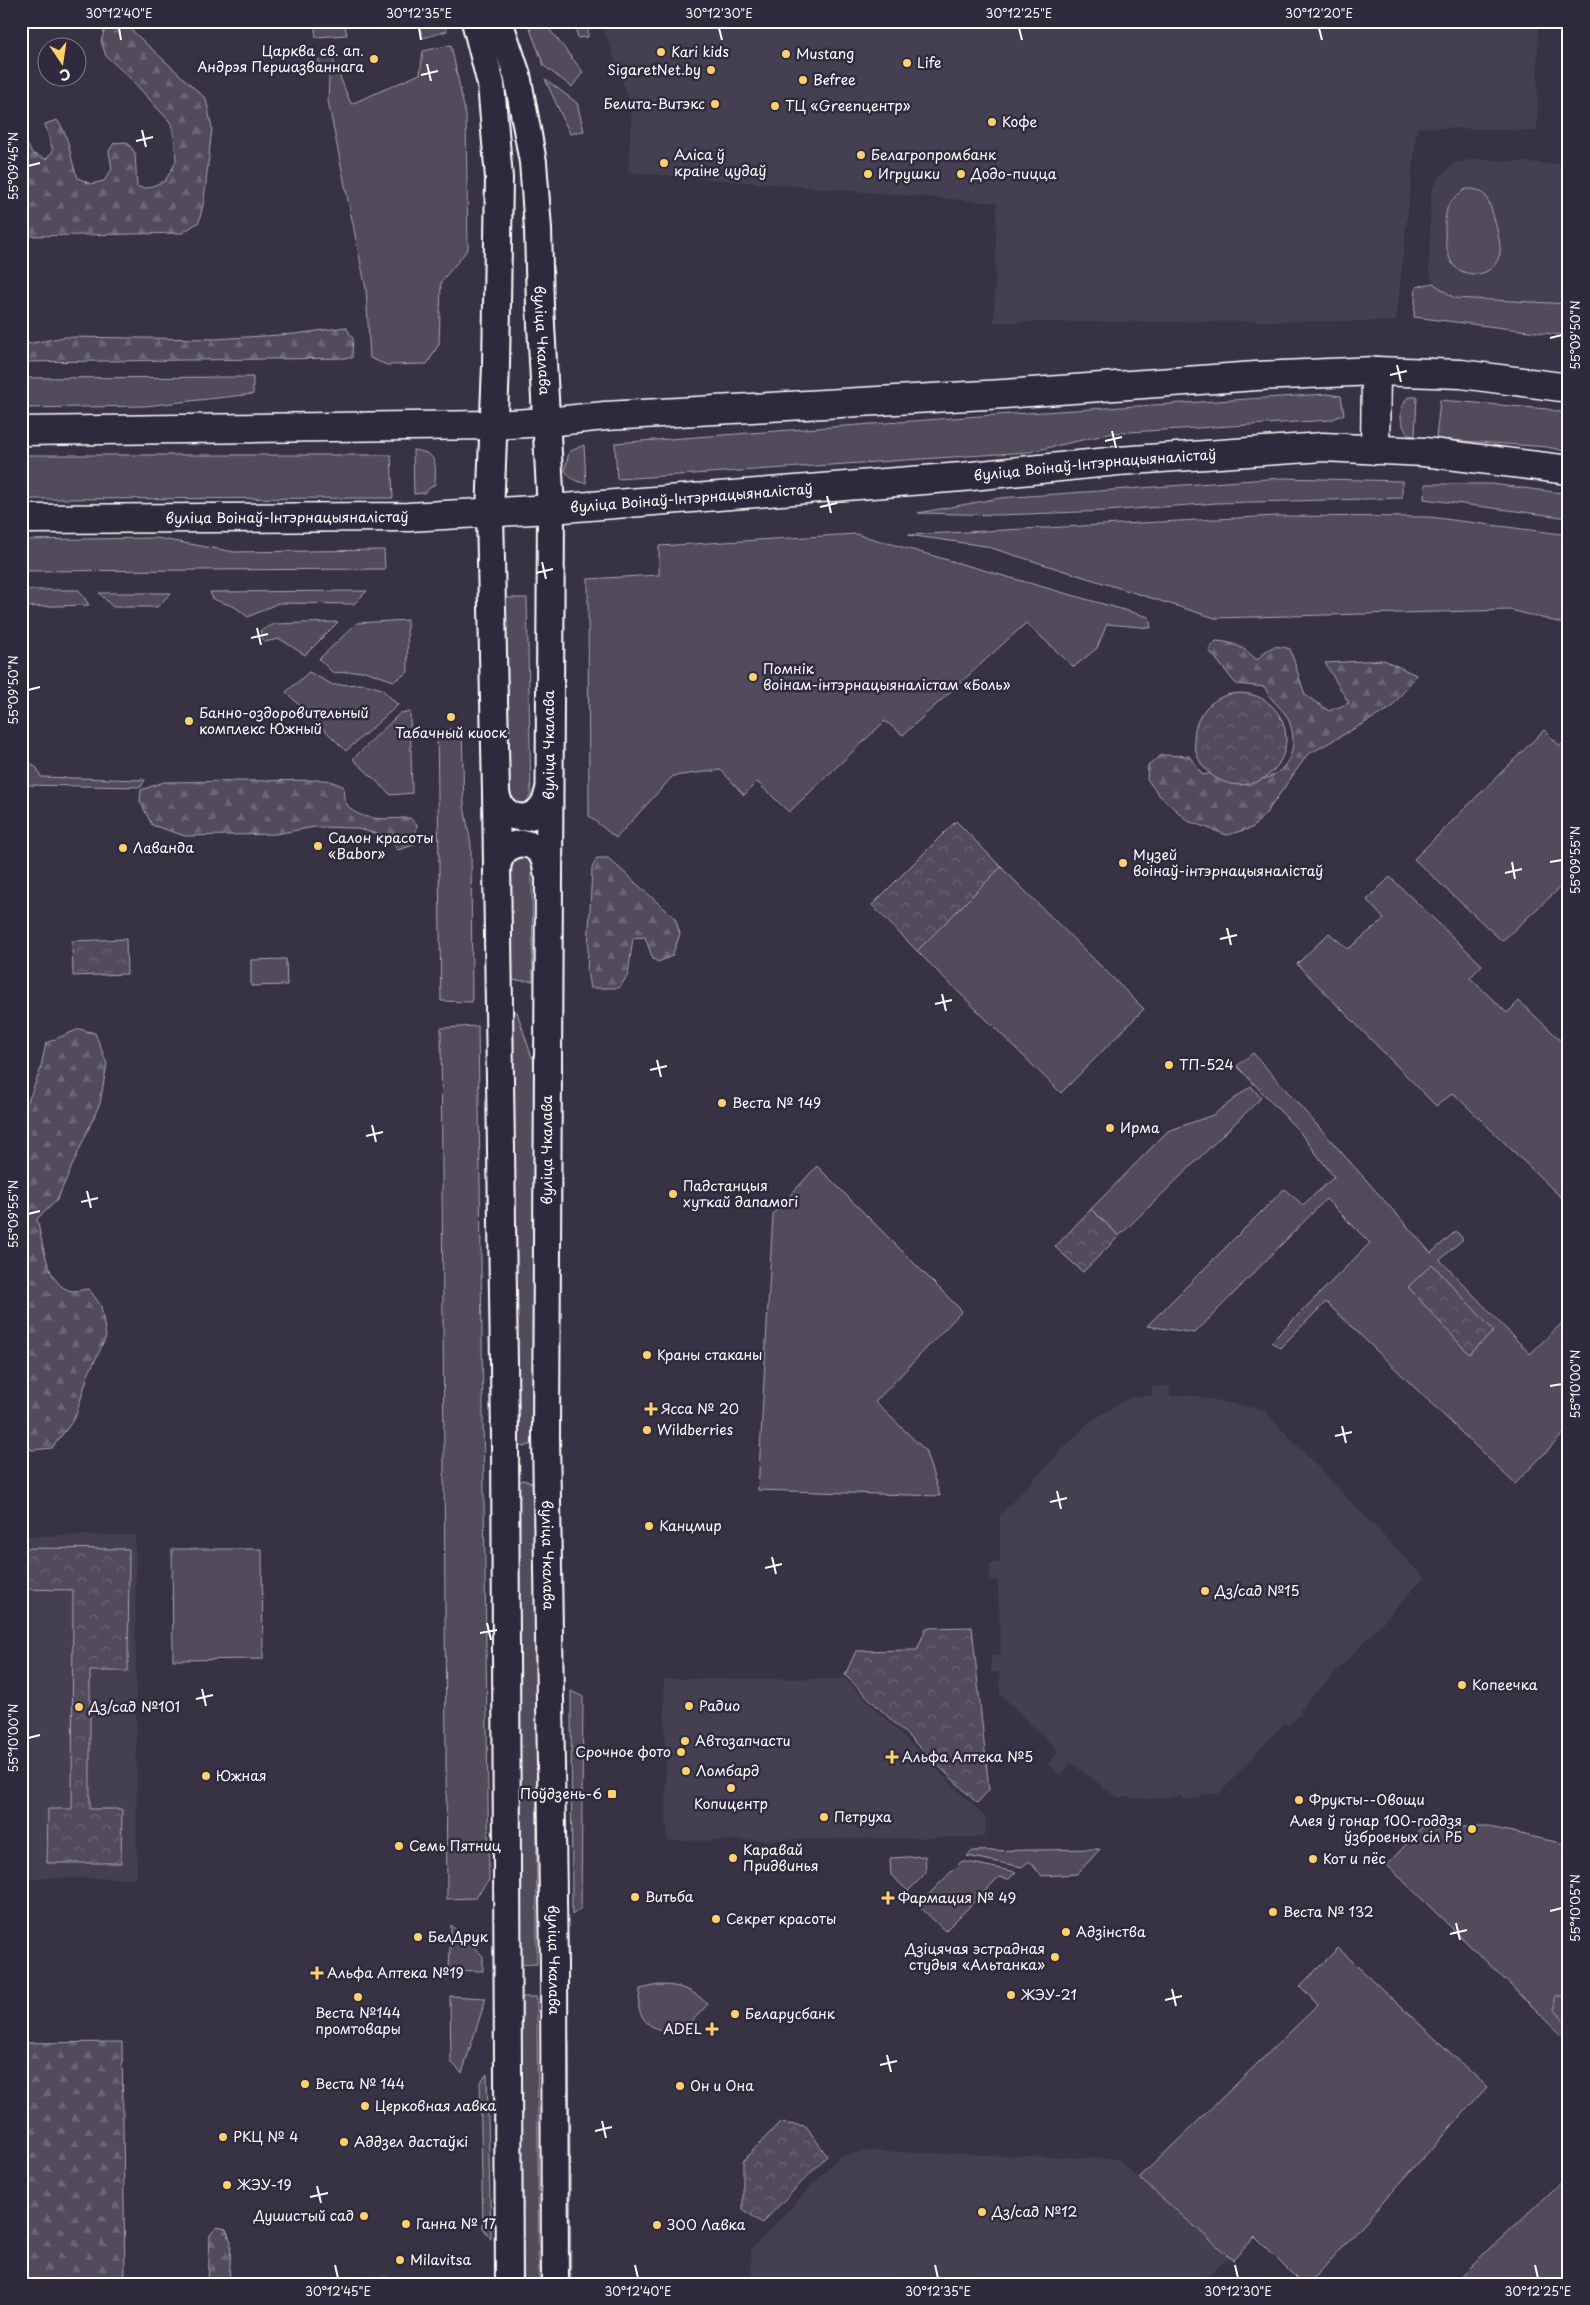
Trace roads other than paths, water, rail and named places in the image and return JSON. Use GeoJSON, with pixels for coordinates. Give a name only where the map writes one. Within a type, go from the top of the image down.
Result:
{"type":"FeatureCollection","features":[{"type":"Feature","properties":{"kind":"main road"},"geometry":{"type":"LineString","coordinates":[[475,21],[491,84],[500,178],[497,337],[490,513],[506,1494],[510,2284]]}},
{"type":"Feature","properties":{"kind":"main road","name":"вуліца Чкалава"},"geometry":{"type":"LineString","coordinates":[[499,21],[517,75],[534,162],[550,510],[546,1435],[554,1964],[556,2284]]}},
{"type":"Feature","properties":{"kind":"main road"},"geometry":{"type":"LineString","coordinates":[[21,431],[493,425],[605,416],[1004,394],[1256,376],[1376,371],[1461,374],[1569,388]]}},
{"type":"Feature","properties":{"kind":"main road"},"geometry":{"type":"LineString","coordinates":[[1375,450],[1376,371]]}},
{"type":"Feature","properties":{"kind":"main road","name":"вуліца Воінаў-Інтэрнацыяналістаў"},"geometry":{"type":"LineString","coordinates":[[21,519],[382,518],[550,510],[953,478],[1118,461],[1323,447],[1424,452],[1569,470]]}},
{"type":"Feature","properties":{"kind":"main road"},"geometry":{"type":"LineString","coordinates":[[496,793],[501,807],[506,812],[520,818],[536,814],[547,801],[548,793]]}},
{"type":"Feature","properties":{"kind":"main road"},"geometry":{"type":"LineString","coordinates":[[497,872],[497,864],[505,850],[520,844],[528,844],[540,851],[547,864],[548,871]]}},
{"type":"Feature","properties":{"kind":"main road"},"geometry":{"type":"LineString","coordinates":[[505,1436],[512,1448],[524,1453],[538,1448],[546,1435]]}},
{"type":"Feature","properties":{"kind":"main road"},"geometry":{"type":"LineString","coordinates":[[506,1494],[507,1485],[511,1478],[525,1471],[532,1472],[543,1480],[547,1493]]}},
{"type":"Feature","properties":{"kind":"place","name":"Kari kids"},"geometry":{"type":"Point","coordinates":[661,52]}},
{"type":"Feature","properties":{"kind":"place","name":"Mustang"},"geometry":{"type":"Point","coordinates":[786,54]}},
{"type":"Feature","properties":{"kind":"place","name":"Царква св. ап. Андрэя Першазваннага"},"geometry":{"type":"Point","coordinates":[374,59]}},
{"type":"Feature","properties":{"kind":"place","name":"Life"},"geometry":{"type":"Point","coordinates":[907,63]}},
{"type":"Feature","properties":{"kind":"place","name":"SigaretNet.by"},"geometry":{"type":"Point","coordinates":[711,70]}},
{"type":"Feature","properties":{"kind":"place","name":"Befree"},"geometry":{"type":"Point","coordinates":[803,80]}},
{"type":"Feature","properties":{"kind":"place","name":"Белита-Витэкс"},"geometry":{"type":"Point","coordinates":[715,104]}},
{"type":"Feature","properties":{"kind":"place","name":"ТЦ «Greenцентр»"},"geometry":{"type":"Point","coordinates":[775,106]}},
{"type":"Feature","properties":{"kind":"place","name":"Кофе"},"geometry":{"type":"Point","coordinates":[992,122]}},
{"type":"Feature","properties":{"kind":"place","name":"Белагропромбанк"},"geometry":{"type":"Point","coordinates":[861,155]}},
{"type":"Feature","properties":{"kind":"place","name":"Аліса ў краіне цудаў"},"geometry":{"type":"Point","coordinates":[664,163]}},
{"type":"Feature","properties":{"kind":"place","name":"Игрушки"},"geometry":{"type":"Point","coordinates":[868,174]}},
{"type":"Feature","properties":{"kind":"place","name":"Додо-пицца"},"geometry":{"type":"Point","coordinates":[961,174]}},
{"type":"Feature","properties":{"kind":"place","name":"Помнік воінам-інтэрнацыяналістам «Боль»"},"geometry":{"type":"Point","coordinates":[753,677]}},
{"type":"Feature","properties":{"kind":"place","name":"Табачный киоск"},"geometry":{"type":"Point","coordinates":[451,717]}},
{"type":"Feature","properties":{"kind":"place","name":"Банно-оздоровительный комплекс Южный"},"geometry":{"type":"Point","coordinates":[189,721]}},
{"type":"Feature","properties":{"kind":"place","name":"Салон красоты «Babor»"},"geometry":{"type":"Point","coordinates":[318,846]}},
{"type":"Feature","properties":{"kind":"place","name":"Лаванда"},"geometry":{"type":"Point","coordinates":[123,848]}},
{"type":"Feature","properties":{"kind":"place","name":"Музей воінаў-інтэрнацыяналістаў"},"geometry":{"type":"Point","coordinates":[1123,863]}},
{"type":"Feature","properties":{"kind":"place","name":"ТП-524"},"geometry":{"type":"Point","coordinates":[1169,1065]}},
{"type":"Feature","properties":{"kind":"place","name":"Веста № 149"},"geometry":{"type":"Point","coordinates":[722,1103]}},
{"type":"Feature","properties":{"kind":"place","name":"Ирма"},"geometry":{"type":"Point","coordinates":[1110,1128]}},
{"type":"Feature","properties":{"kind":"place","name":"Падстанцыя хуткай дапамогі"},"geometry":{"type":"Point","coordinates":[673,1194]}},
{"type":"Feature","properties":{"kind":"place","name":"Краны стаканы"},"geometry":{"type":"Point","coordinates":[647,1355]}},
{"type":"Feature","properties":{"kind":"place","name":"Ясса № 20"},"geometry":{"type":"Point","coordinates":[651,1409]}},
{"type":"Feature","properties":{"kind":"place","name":"Wildberries"},"geometry":{"type":"Point","coordinates":[647,1430]}},
{"type":"Feature","properties":{"kind":"place","name":"Канцмир"},"geometry":{"type":"Point","coordinates":[649,1526]}},
{"type":"Feature","properties":{"kind":"place","name":"Дз/сад №15"},"geometry":{"type":"Point","coordinates":[1205,1591]}},
{"type":"Feature","properties":{"kind":"place","name":"Копеечка"},"geometry":{"type":"Point","coordinates":[1462,1685]}},
{"type":"Feature","properties":{"kind":"place","name":"Радио"},"geometry":{"type":"Point","coordinates":[689,1706]}},
{"type":"Feature","properties":{"kind":"place","name":"Дз/сад №101"},"geometry":{"type":"Point","coordinates":[79,1707]}},
{"type":"Feature","properties":{"kind":"place","name":"Автозапчасти"},"geometry":{"type":"Point","coordinates":[685,1741]}},
{"type":"Feature","properties":{"kind":"place","name":"Срочное фото"},"geometry":{"type":"Point","coordinates":[681,1752]}},
{"type":"Feature","properties":{"kind":"place","name":"Альфа Аптека №5"},"geometry":{"type":"Point","coordinates":[892,1757]}},
{"type":"Feature","properties":{"kind":"place","name":"Ломбард"},"geometry":{"type":"Point","coordinates":[686,1771]}},
{"type":"Feature","properties":{"kind":"place","name":"Южная"},"geometry":{"type":"Point","coordinates":[206,1776]}},
{"type":"Feature","properties":{"kind":"place","name":"Копицентр"},"geometry":{"type":"Point","coordinates":[731,1788]}},
{"type":"Feature","properties":{"kind":"place","name":"Поўдзень-6"},"geometry":{"type":"Point","coordinates":[612,1794]}},
{"type":"Feature","properties":{"kind":"place","name":"Фрукты--Овощи"},"geometry":{"type":"Point","coordinates":[1299,1800]}},
{"type":"Feature","properties":{"kind":"place","name":"Петруха"},"geometry":{"type":"Point","coordinates":[824,1817]}},
{"type":"Feature","properties":{"kind":"place","name":"Алея ў гонар 100-годдзя ўзброеных сіл РБ"},"geometry":{"type":"Point","coordinates":[1472,1829]}},
{"type":"Feature","properties":{"kind":"place","name":"Семь Пятниц"},"geometry":{"type":"Point","coordinates":[399,1846]}},
{"type":"Feature","properties":{"kind":"place","name":"Каравай Придвинья"},"geometry":{"type":"Point","coordinates":[733,1858]}},
{"type":"Feature","properties":{"kind":"place","name":"Кот и пёс"},"geometry":{"type":"Point","coordinates":[1313,1859]}},
{"type":"Feature","properties":{"kind":"place","name":"Витьба"},"geometry":{"type":"Point","coordinates":[635,1897]}},
{"type":"Feature","properties":{"kind":"place","name":"Фармация № 49"},"geometry":{"type":"Point","coordinates":[888,1898]}},
{"type":"Feature","properties":{"kind":"place","name":"Веста № 132"},"geometry":{"type":"Point","coordinates":[1273,1912]}},
{"type":"Feature","properties":{"kind":"place","name":"Секрет красоты"},"geometry":{"type":"Point","coordinates":[716,1919]}},
{"type":"Feature","properties":{"kind":"place","name":"Адзінства"},"geometry":{"type":"Point","coordinates":[1066,1932]}},
{"type":"Feature","properties":{"kind":"place","name":"БелДрук"},"geometry":{"type":"Point","coordinates":[418,1937]}},
{"type":"Feature","properties":{"kind":"place","name":"Дзіцячая эстрадная студыя «Альтанка»"},"geometry":{"type":"Point","coordinates":[1055,1957]}},
{"type":"Feature","properties":{"kind":"place","name":"Альфа Аптека №19"},"geometry":{"type":"Point","coordinates":[317,1973]}},
{"type":"Feature","properties":{"kind":"place","name":"ЖЭУ-21"},"geometry":{"type":"Point","coordinates":[1011,1995]}},
{"type":"Feature","properties":{"kind":"place","name":"Веста №144 промтовары"},"geometry":{"type":"Point","coordinates":[358,1997]}},
{"type":"Feature","properties":{"kind":"place","name":"Беларусбанк"},"geometry":{"type":"Point","coordinates":[735,2014]}},
{"type":"Feature","properties":{"kind":"place","name":"ADEL"},"geometry":{"type":"Point","coordinates":[712,2029]}},
{"type":"Feature","properties":{"kind":"place","name":"Веста № 144"},"geometry":{"type":"Point","coordinates":[305,2084]}},
{"type":"Feature","properties":{"kind":"place","name":"Он и Она"},"geometry":{"type":"Point","coordinates":[680,2086]}},
{"type":"Feature","properties":{"kind":"place","name":"Церковная лавка"},"geometry":{"type":"Point","coordinates":[365,2106]}},
{"type":"Feature","properties":{"kind":"place","name":"РКЦ № 4"},"geometry":{"type":"Point","coordinates":[223,2137]}},
{"type":"Feature","properties":{"kind":"place","name":"Аддзел дастаўкі"},"geometry":{"type":"Point","coordinates":[344,2142]}},
{"type":"Feature","properties":{"kind":"place","name":"ЖЭУ-19"},"geometry":{"type":"Point","coordinates":[227,2185]}},
{"type":"Feature","properties":{"kind":"place","name":"Дз/сад №12"},"geometry":{"type":"Point","coordinates":[982,2212]}},
{"type":"Feature","properties":{"kind":"place","name":"Душистый сад"},"geometry":{"type":"Point","coordinates":[364,2216]}},
{"type":"Feature","properties":{"kind":"place","name":"Ганна № 17"},"geometry":{"type":"Point","coordinates":[406,2224]}},
{"type":"Feature","properties":{"kind":"place","name":"ЗОО Лавка"},"geometry":{"type":"Point","coordinates":[657,2225]}},
{"type":"Feature","properties":{"kind":"place","name":"Milavitsa"},"geometry":{"type":"Point","coordinates":[400,2260]}}]}
